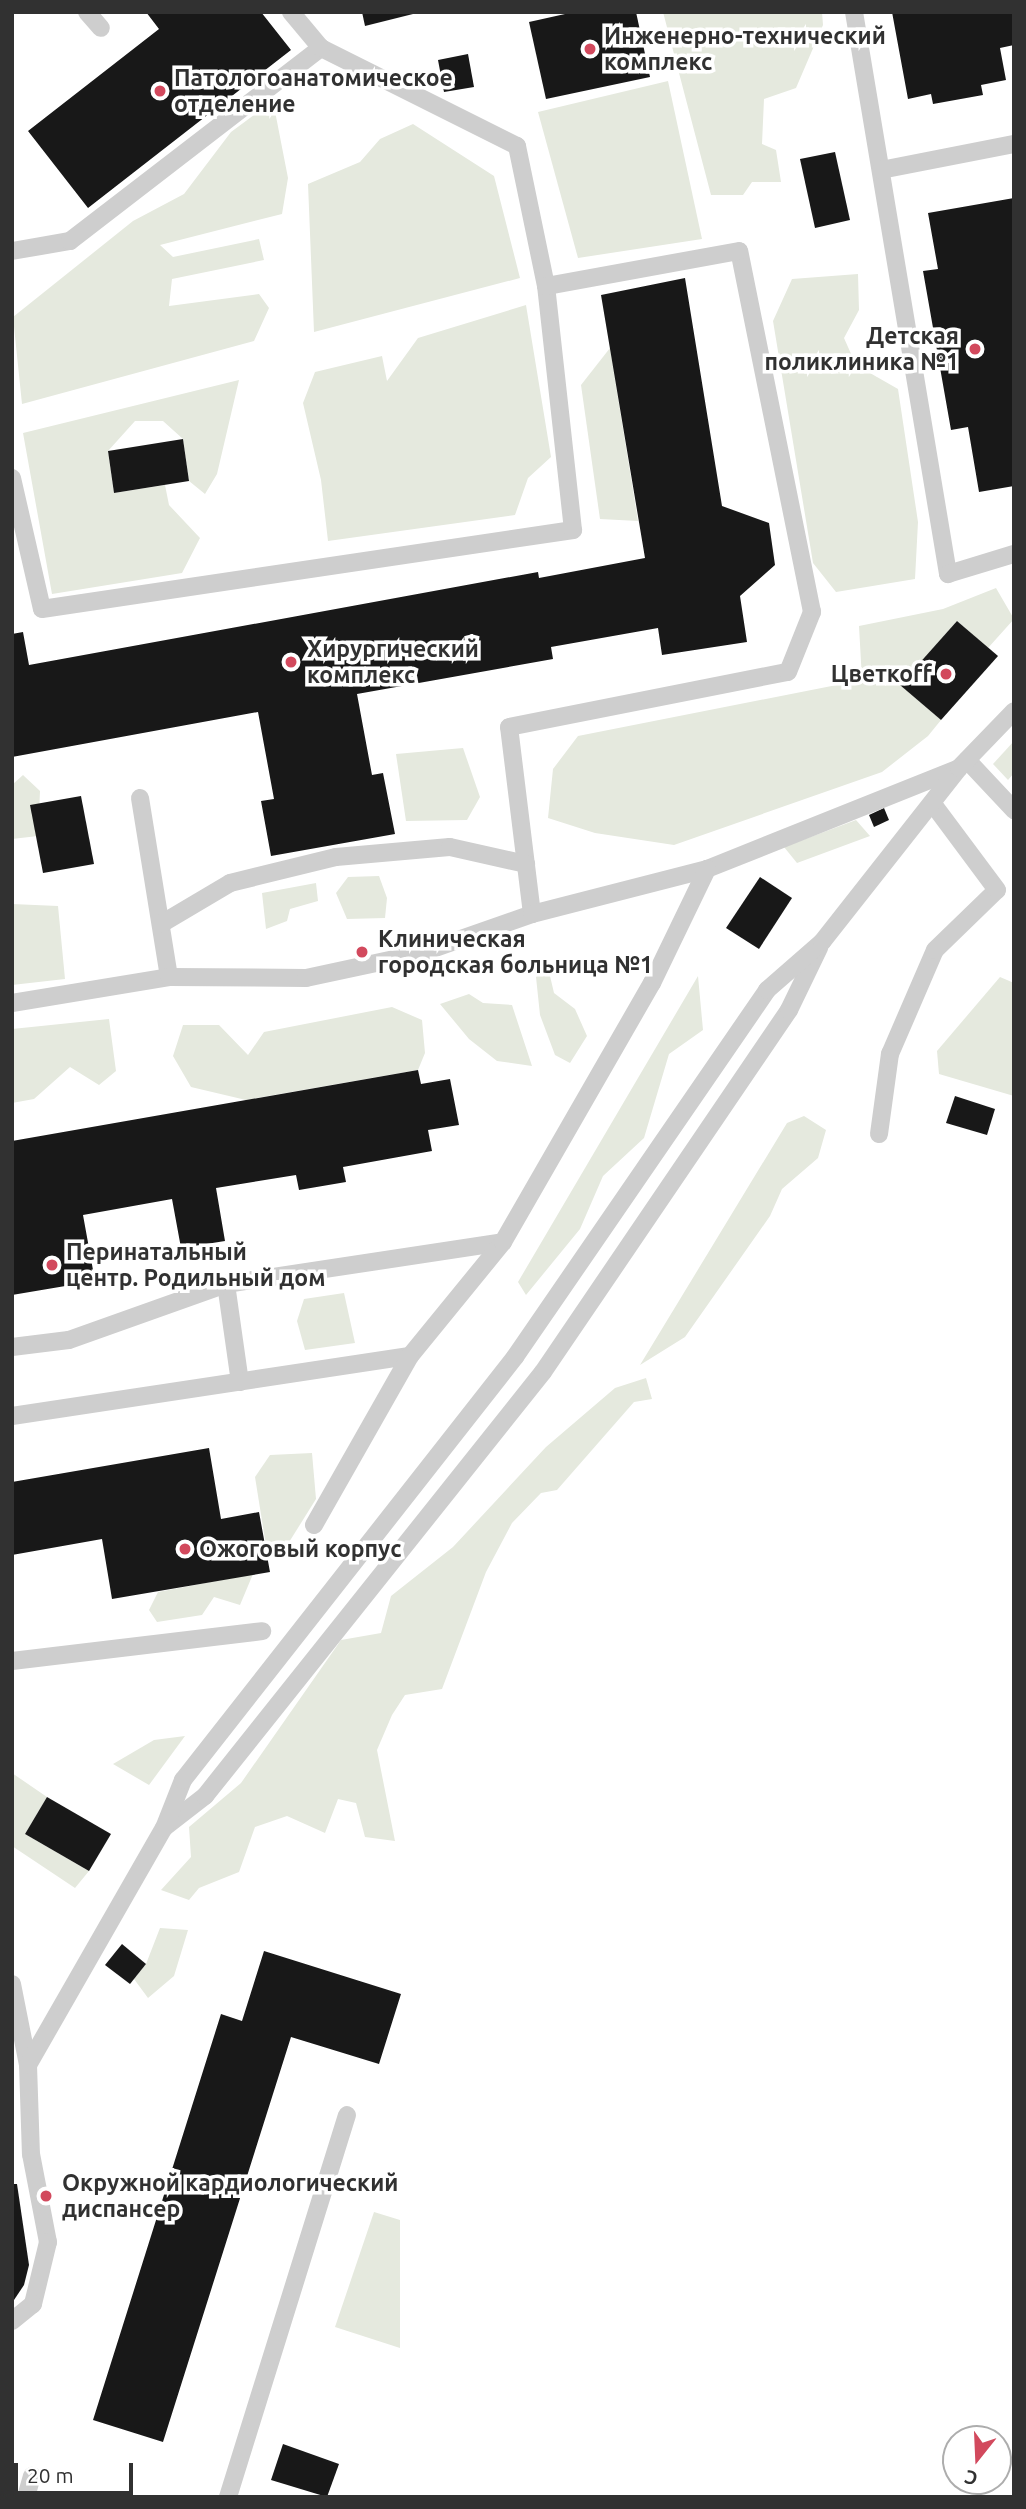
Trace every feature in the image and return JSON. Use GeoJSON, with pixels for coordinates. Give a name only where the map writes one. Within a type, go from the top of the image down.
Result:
{"type":"FeatureCollection","features":[{"type":"Feature","properties":{"kind":"lane"},"geometry":{"type":"LineString","coordinates":[[88,12],[101,28]]}},
{"type":"Feature","properties":{"kind":"lane"},"geometry":{"type":"LineString","coordinates":[[12,478],[42,609],[573,530],[546,286],[517,146],[321,48],[291,12]]}},
{"type":"Feature","properties":{"kind":"lane"},"geometry":{"type":"LineString","coordinates":[[854,12],[948,574],[1014,554]]}},
{"type":"Feature","properties":{"kind":"lane"},"geometry":{"type":"LineString","coordinates":[[12,251],[69,241],[321,48]]}},
{"type":"Feature","properties":{"kind":"lane"},"geometry":{"type":"LineString","coordinates":[[881,170],[1014,144]]}},
{"type":"Feature","properties":{"kind":"lane"},"geometry":{"type":"LineString","coordinates":[[532,914],[509,727],[788,672],[812,612],[739,251],[546,286]]}},
{"type":"Feature","properties":{"kind":"lane"},"geometry":{"type":"LineString","coordinates":[[12,2321],[33,2304],[48,2242],[19,2100],[28,2065],[164,1828],[183,1780],[515,1357],[767,990],[822,942],[963,764],[1014,711]]}},
{"type":"Feature","properties":{"kind":"lane"},"geometry":{"type":"LineString","coordinates":[[963,764],[1014,810]]}},
{"type":"Feature","properties":{"kind":"lane"},"geometry":{"type":"LineString","coordinates":[[12,1003],[170,977],[306,978],[418,954],[532,914],[707,869],[963,764]]}},
{"type":"Feature","properties":{"kind":"lane"},"geometry":{"type":"LineString","coordinates":[[140,798],[170,977]]}},
{"type":"Feature","properties":{"kind":"lane"},"geometry":{"type":"LineString","coordinates":[[879,1134],[890,1054],[934,950],[997,890],[933,804]]}},
{"type":"Feature","properties":{"kind":"lane"},"geometry":{"type":"LineString","coordinates":[[161,924],[230,883],[336,857],[450,847],[526,864]]}},
{"type":"Feature","properties":{"kind":"lane"},"geometry":{"type":"LineString","coordinates":[[314,1525],[410,1356],[503,1242],[652,982],[707,869]]}},
{"type":"Feature","properties":{"kind":"lane"},"geometry":{"type":"LineString","coordinates":[[164,1828],[205,1796],[543,1372],[789,1010],[822,942]]}},
{"type":"Feature","properties":{"kind":"lane"},"geometry":{"type":"LineString","coordinates":[[671,1130],[695,1149]]}},
{"type":"Feature","properties":{"kind":"lane"},"geometry":{"type":"LineString","coordinates":[[12,1348],[69,1340],[226,1284],[503,1242]]}},
{"type":"Feature","properties":{"kind":"lane"},"geometry":{"type":"LineString","coordinates":[[226,1284],[240,1382]]}},
{"type":"Feature","properties":{"kind":"lane"},"geometry":{"type":"LineString","coordinates":[[12,1416],[410,1356]]}},
{"type":"Feature","properties":{"kind":"lane"},"geometry":{"type":"LineString","coordinates":[[12,1661],[262,1631]]}},
{"type":"Feature","properties":{"kind":"lane"},"geometry":{"type":"LineString","coordinates":[[12,1984],[28,2065]]}},
{"type":"Feature","properties":{"kind":"lane"},"geometry":{"type":"LineString","coordinates":[[228,2497],[347,2115]]}},
{"type":"Feature","properties":{"kind":"lane"},"geometry":{"type":"LineString","coordinates":[[26,2497],[32,2476]]}},
{"type":"Feature","properties":{"kind":"shaded area"},"geometry":{"type":"Polygon","coordinates":[[[663,12],[822,12],[823,25],[796,88],[764,99],[762,144],[776,150],[781,182],[752,182],[743,195],[711,195],[663,12]]]}},
{"type":"Feature","properties":{"kind":"shaded area"},"geometry":{"type":"Polygon","coordinates":[[[668,81],[702,239],[578,258],[538,112],[668,81]]]}},
{"type":"Feature","properties":{"kind":"shaded area"},"geometry":{"type":"Polygon","coordinates":[[[273,101],[288,178],[282,214],[160,245],[173,257],[259,239],[264,260],[172,279],[169,306],[259,294],[269,308],[254,341],[22,404],[13,317],[133,221],[184,194],[231,132],[273,101]]]}},
{"type":"Feature","properties":{"kind":"shaded area"},"geometry":{"type":"Polygon","coordinates":[[[413,124],[494,176],[520,278],[314,332],[308,184],[360,162],[380,139],[413,124]]]}},
{"type":"Feature","properties":{"kind":"shaded area"},"geometry":{"type":"Polygon","coordinates":[[[858,274],[859,310],[844,338],[856,365],[898,389],[918,522],[915,579],[836,592],[813,563],[773,321],[792,279],[858,274]]]}},
{"type":"Feature","properties":{"kind":"shaded area"},"geometry":{"type":"Polygon","coordinates":[[[526,305],[551,457],[528,478],[515,515],[328,541],[321,480],[303,403],[315,372],[382,356],[387,381],[418,338],[526,305]]]}},
{"type":"Feature","properties":{"kind":"shaded area"},"geometry":{"type":"Polygon","coordinates":[[[610,348],[638,521],[600,519],[581,385],[610,348]]]}},
{"type":"Feature","properties":{"kind":"shaded area"},"geometry":{"type":"Polygon","coordinates":[[[239,380],[217,474],[205,494],[189,481],[183,439],[163,421],[135,421],[108,451],[114,493],[165,485],[169,505],[200,538],[182,573],[52,594],[23,433],[239,380]]]}},
{"type":"Feature","properties":{"kind":"shaded area"},"geometry":{"type":"Polygon","coordinates":[[[996,588],[1014,619],[988,648],[957,621],[901,685],[941,720],[928,736],[882,772],[674,845],[595,833],[548,818],[553,769],[578,736],[862,680],[859,626],[943,609],[996,588]]]}},
{"type":"Feature","properties":{"kind":"shaded area"},"geometry":{"type":"Polygon","coordinates":[[[1014,741],[1014,773],[1008,780],[993,764],[1014,741]]]}},
{"type":"Feature","properties":{"kind":"shaded area"},"geometry":{"type":"Polygon","coordinates":[[[463,748],[480,797],[467,820],[406,821],[396,754],[463,748]]]}},
{"type":"Feature","properties":{"kind":"shaded area"},"geometry":{"type":"Polygon","coordinates":[[[23,775],[40,791],[38,836],[12,839],[12,785],[23,775]]]}},
{"type":"Feature","properties":{"kind":"shaded area"},"geometry":{"type":"Polygon","coordinates":[[[856,820],[870,836],[797,863],[784,847],[856,820]]]}},
{"type":"Feature","properties":{"kind":"shaded area"},"geometry":{"type":"Polygon","coordinates":[[[379,876],[387,898],[385,918],[347,919],[336,893],[348,877],[379,876]]]}},
{"type":"Feature","properties":{"kind":"shaded area"},"geometry":{"type":"Polygon","coordinates":[[[316,883],[318,901],[290,909],[287,921],[266,929],[262,893],[316,883]]]}},
{"type":"Feature","properties":{"kind":"shaded area"},"geometry":{"type":"Polygon","coordinates":[[[12,904],[58,906],[65,979],[12,985],[12,904]]]}},
{"type":"Feature","properties":{"kind":"shaded area"},"geometry":{"type":"Polygon","coordinates":[[[547,963],[554,993],[575,1009],[587,1036],[570,1063],[555,1055],[540,1015],[536,977],[547,963]]]}},
{"type":"Feature","properties":{"kind":"shaded area"},"geometry":{"type":"Polygon","coordinates":[[[698,976],[703,1030],[669,1054],[644,1138],[603,1176],[580,1229],[526,1295],[518,1282],[698,976]]]}},
{"type":"Feature","properties":{"kind":"shaded area"},"geometry":{"type":"Polygon","coordinates":[[[1000,977],[1014,983],[1014,1096],[939,1074],[937,1051],[1000,977]]]}},
{"type":"Feature","properties":{"kind":"shaded area"},"geometry":{"type":"Polygon","coordinates":[[[469,994],[483,1003],[512,1005],[532,1066],[497,1061],[469,1039],[440,1004],[469,994]]]}},
{"type":"Feature","properties":{"kind":"shaded area"},"geometry":{"type":"Polygon","coordinates":[[[392,1007],[422,1020],[425,1053],[418,1070],[246,1100],[191,1087],[173,1056],[183,1025],[219,1025],[248,1055],[264,1032],[392,1007]]]}},
{"type":"Feature","properties":{"kind":"shaded area"},"geometry":{"type":"Polygon","coordinates":[[[109,1019],[116,1071],[99,1085],[70,1067],[34,1099],[12,1103],[12,1029],[109,1019]]]}},
{"type":"Feature","properties":{"kind":"shaded area"},"geometry":{"type":"Polygon","coordinates":[[[804,1116],[826,1130],[818,1158],[782,1189],[770,1216],[685,1337],[640,1365],[787,1123],[804,1116]]]}},
{"type":"Feature","properties":{"kind":"shaded area"},"geometry":{"type":"Polygon","coordinates":[[[344,1293],[355,1343],[305,1350],[297,1321],[304,1299],[344,1293]]]}},
{"type":"Feature","properties":{"kind":"shaded area"},"geometry":{"type":"Polygon","coordinates":[[[646,1378],[652,1399],[634,1402],[557,1490],[541,1493],[512,1523],[486,1572],[442,1689],[405,1695],[392,1715],[377,1750],[395,1841],[365,1837],[356,1803],[338,1799],[325,1833],[287,1816],[255,1827],[239,1872],[199,1888],[189,1900],[161,1890],[191,1857],[189,1827],[241,1783],[341,1640],[381,1633],[391,1596],[453,1547],[546,1447],[615,1388],[646,1378]]]}},
{"type":"Feature","properties":{"kind":"shaded area"},"geometry":{"type":"Polygon","coordinates":[[[312,1453],[316,1499],[286,1547],[268,1558],[255,1477],[270,1455],[312,1453]]]}},
{"type":"Feature","properties":{"kind":"shaded area"},"geometry":{"type":"Polygon","coordinates":[[[253,1574],[240,1605],[214,1597],[202,1615],[157,1622],[149,1610],[158,1592],[253,1574]]]}},
{"type":"Feature","properties":{"kind":"shaded area"},"geometry":{"type":"Polygon","coordinates":[[[185,1736],[149,1785],[113,1764],[154,1740],[185,1736]]]}},
{"type":"Feature","properties":{"kind":"shaded area"},"geometry":{"type":"Polygon","coordinates":[[[12,1773],[47,1797],[25,1834],[89,1871],[75,1888],[12,1846],[12,1773]]]}},
{"type":"Feature","properties":{"kind":"shaded area"},"geometry":{"type":"Polygon","coordinates":[[[160,1928],[188,1930],[174,1976],[148,1998],[134,1979],[146,1964],[160,1928]]]}},
{"type":"Feature","properties":{"kind":"shaded area"},"geometry":{"type":"Polygon","coordinates":[[[374,2212],[400,2220],[400,2348],[335,2327],[374,2212]]]}},
{"type":"Feature","properties":{"kind":"building","name":"Патологоанатомическое отделение"},"geometry":{"type":"Polygon","coordinates":[[[146,12],[261,12],[291,50],[88,208],[28,131],[159,29],[146,12]]]}},
{"type":"Feature","properties":{"kind":"building"},"geometry":{"type":"Polygon","coordinates":[[[362,12],[417,12],[417,13],[365,26],[362,12]]]}},
{"type":"Feature","properties":{"kind":"building","name":"Инженерно-технический комплекс"},"geometry":{"type":"Polygon","coordinates":[[[574,12],[636,12],[650,77],[546,99],[529,22],[574,12]]]}},
{"type":"Feature","properties":{"kind":"building"},"geometry":{"type":"Polygon","coordinates":[[[892,12],[1014,12],[1014,45],[1000,48],[1006,80],[981,85],[983,95],[933,104],[931,94],[908,99],[892,12]]]}},
{"type":"Feature","properties":{"kind":"building"},"geometry":{"type":"Polygon","coordinates":[[[468,54],[474,87],[444,92],[438,60],[468,54]]]}},
{"type":"Feature","properties":{"kind":"building"},"geometry":{"type":"Polygon","coordinates":[[[835,152],[850,220],[815,228],[800,159],[835,152]]]}},
{"type":"Feature","properties":{"kind":"building","name":"Детская поликлиника №1"},"geometry":{"type":"Polygon","coordinates":[[[1014,198],[1014,486],[979,492],[968,427],[951,430],[923,271],[938,269],[928,213],[1014,198]]]}},
{"type":"Feature","properties":{"kind":"building"},"geometry":{"type":"Polygon","coordinates":[[[685,278],[722,506],[769,523],[775,565],[740,596],[747,642],[662,655],[658,628],[551,647],[553,659],[357,694],[372,775],[383,773],[395,834],[271,856],[261,801],[274,799],[258,712],[12,757],[12,634],[23,632],[29,665],[538,572],[539,578],[645,558],[601,295],[685,278]]]}},
{"type":"Feature","properties":{"kind":"building"},"geometry":{"type":"Polygon","coordinates":[[[183,439],[189,481],[114,493],[108,451],[183,439]]]}},
{"type":"Feature","properties":{"kind":"building","name":"Цветкоff"},"geometry":{"type":"Polygon","coordinates":[[[957,621],[998,656],[941,720],[900,685],[957,621]]]}},
{"type":"Feature","properties":{"kind":"building"},"geometry":{"type":"Polygon","coordinates":[[[81,796],[94,864],[43,873],[30,805],[81,796]]]}},
{"type":"Feature","properties":{"kind":"building"},"geometry":{"type":"Polygon","coordinates":[[[884,808],[889,820],[874,827],[869,815],[884,808]]]}},
{"type":"Feature","properties":{"kind":"building"},"geometry":{"type":"Polygon","coordinates":[[[760,877],[792,898],[759,949],[726,928],[760,877]]]}},
{"type":"Feature","properties":{"kind":"building"},"geometry":{"type":"Polygon","coordinates":[[[418,1070],[421,1084],[450,1079],[459,1125],[428,1130],[432,1151],[343,1167],[346,1182],[299,1190],[296,1175],[216,1188],[225,1241],[181,1248],[172,1199],[83,1215],[95,1281],[12,1295],[12,1141],[418,1070]]]}},
{"type":"Feature","properties":{"kind":"building"},"geometry":{"type":"Polygon","coordinates":[[[955,1096],[995,1109],[987,1135],[946,1123],[955,1096]]]}},
{"type":"Feature","properties":{"kind":"building"},"geometry":{"type":"Polygon","coordinates":[[[209,1448],[221,1519],[259,1512],[270,1572],[112,1599],[102,1539],[12,1555],[12,1482],[209,1448]]]}},
{"type":"Feature","properties":{"kind":"building"},"geometry":{"type":"Polygon","coordinates":[[[47,1797],[111,1834],[89,1871],[25,1834],[47,1797]]]}},
{"type":"Feature","properties":{"kind":"building"},"geometry":{"type":"Polygon","coordinates":[[[122,1944],[146,1964],[130,1984],[105,1965],[122,1944]]]}},
{"type":"Feature","properties":{"kind":"building"},"geometry":{"type":"Polygon","coordinates":[[[264,1951],[401,1994],[379,2064],[291,2037],[163,2442],[93,2420],[221,2014],[242,2021],[264,1951]]]}},
{"type":"Feature","properties":{"kind":"building"},"geometry":{"type":"Polygon","coordinates":[[[12,2184],[17,2184],[29,2265],[24,2285],[12,2303],[12,2184]]]}},
{"type":"Feature","properties":{"kind":"building"},"geometry":{"type":"Polygon","coordinates":[[[283,2444],[339,2464],[327,2497],[271,2480],[283,2444]]]}},
{"type":"Feature","properties":{"kind":"place","name":"Инженерно-технический комплекс"},"geometry":{"type":"Point","coordinates":[590,49]}},
{"type":"Feature","properties":{"kind":"place","name":"Патологоанатомическое отделение"},"geometry":{"type":"Point","coordinates":[160,91]}},
{"type":"Feature","properties":{"kind":"place","name":"Детская поликлиника №1"},"geometry":{"type":"Point","coordinates":[975,349]}},
{"type":"Feature","properties":{"kind":"place","name":"Хирургический комплекс"},"geometry":{"type":"Point","coordinates":[291,662]}},
{"type":"Feature","properties":{"kind":"place","name":"Цветкоff"},"geometry":{"type":"Point","coordinates":[946,674]}},
{"type":"Feature","properties":{"kind":"place","name":"Клиническая городская больница №1"},"geometry":{"type":"Point","coordinates":[362,952]}},
{"type":"Feature","properties":{"kind":"place","name":"Перинатальный центр. Родильный дом"},"geometry":{"type":"Point","coordinates":[52,1265]}},
{"type":"Feature","properties":{"kind":"place","name":"Ожоговый корпус"},"geometry":{"type":"Point","coordinates":[185,1549]}},
{"type":"Feature","properties":{"kind":"place","name":"Окружной кардиологический диспансер"},"geometry":{"type":"Point","coordinates":[46,2196]}}]}
